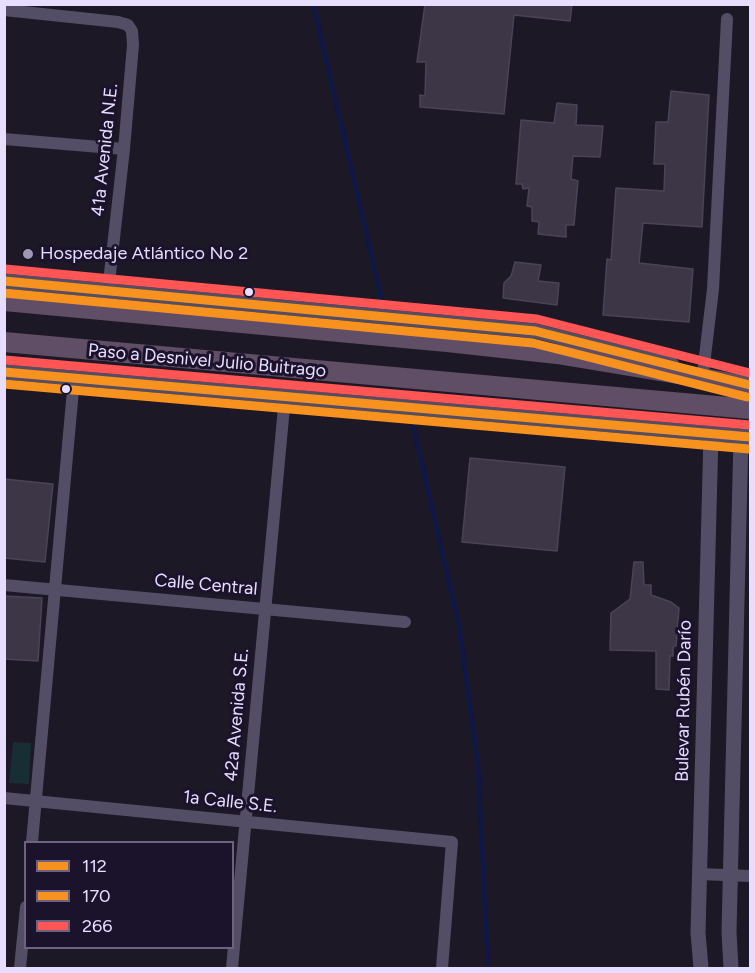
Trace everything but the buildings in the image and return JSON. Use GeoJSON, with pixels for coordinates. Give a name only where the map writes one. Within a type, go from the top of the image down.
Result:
{"type":"FeatureCollection","features":[{"type":"Feature","properties":{"kind":"highway"},"geometry":{"type":"LineString","coordinates":[[4,300],[557,354],[750,385]]}},
{"type":"Feature","properties":{"kind":"highway","name":"Paso a Desnivel Julio Buitrago"},"geometry":{"type":"LineString","coordinates":[[4,342],[750,409]]}},
{"type":"Feature","properties":{"kind":"street","name":"41a Avenida N.E."},"geometry":{"type":"LineString","coordinates":[[4,10],[118,22],[130,28],[133,39],[124,149],[108,291]]}},
{"type":"Feature","properties":{"kind":"street"},"geometry":{"type":"LineString","coordinates":[[703,373],[713,289],[727,19]]}},
{"type":"Feature","properties":{"kind":"street"},"geometry":{"type":"LineString","coordinates":[[4,139],[124,149]]}},
{"type":"Feature","properties":{"kind":"street"},"geometry":{"type":"LineString","coordinates":[[4,281],[386,316],[549,334],[750,385]]}},
{"type":"Feature","properties":{"kind":"street"},"geometry":{"type":"LineString","coordinates":[[4,372],[746,436],[729,932],[731,969]]}},
{"type":"Feature","properties":{"kind":"street"},"geometry":{"type":"LineString","coordinates":[[32,841],[74,379]]}},
{"type":"Feature","properties":{"kind":"street","name":"42a Avenida S.E."},"geometry":{"type":"LineString","coordinates":[[234,946],[285,396]]}},
{"type":"Feature","properties":{"kind":"street","name":"Bulevar Rubén Darío"},"geometry":{"type":"LineString","coordinates":[[701,969],[698,933],[699,874],[711,434]]}},
{"type":"Feature","properties":{"kind":"street","name":"Calle Central"},"geometry":{"type":"LineString","coordinates":[[4,585],[405,622]]}},
{"type":"Feature","properties":{"kind":"street","name":"1a Calle S.E."},"geometry":{"type":"LineString","coordinates":[[4,798],[452,842],[442,969]]}},
{"type":"Feature","properties":{"kind":"street"},"geometry":{"type":"LineString","coordinates":[[699,874],[750,876]]}},
{"type":"Feature","properties":{"kind":"street"},"geometry":{"type":"LineString","coordinates":[[20,969],[24,928]]}},
{"type":"Feature","properties":{"kind":"street","name":"42a Avenida S.E."},"geometry":{"type":"LineString","coordinates":[[232,969],[234,949]]}},
{"type":"Feature","properties":{"kind":"green space"},"geometry":{"type":"Polygon","coordinates":[[[13,742],[31,743],[29,784],[9,783],[13,742]]]}},
{"type":"Feature","properties":{"kind":"waterway"},"geometry":{"type":"LineString","coordinates":[[313,4],[385,314]]}},
{"type":"Feature","properties":{"kind":"waterway"},"geometry":{"type":"LineString","coordinates":[[412,421],[459,626],[478,765],[488,968]]}},
{"type":"Feature","properties":{"kind":"transit line","name":"266"},"geometry":{"type":"LineString","coordinates":[[5,269],[537,319],[750,373]]}},
{"type":"Feature","properties":{"kind":"transit line","name":"112"},"geometry":{"type":"LineString","coordinates":[[4,281],[535,331],[750,385]]}},
{"type":"Feature","properties":{"kind":"transit line","name":"170"},"geometry":{"type":"LineString","coordinates":[[4,293],[533,343],[747,397]]}},
{"type":"Feature","properties":{"kind":"transit line","name":"266"},"geometry":{"type":"LineString","coordinates":[[5,360],[750,425]]}},
{"type":"Feature","properties":{"kind":"transit line","name":"112"},"geometry":{"type":"LineString","coordinates":[[4,372],[750,437]]}},
{"type":"Feature","properties":{"kind":"transit line","name":"170"},"geometry":{"type":"LineString","coordinates":[[4,384],[749,449]]}},
{"type":"Feature","properties":{"kind":"place","name":"Hospedaje Atlántico No 2"},"geometry":{"type":"Point","coordinates":[28,254]}}]}
